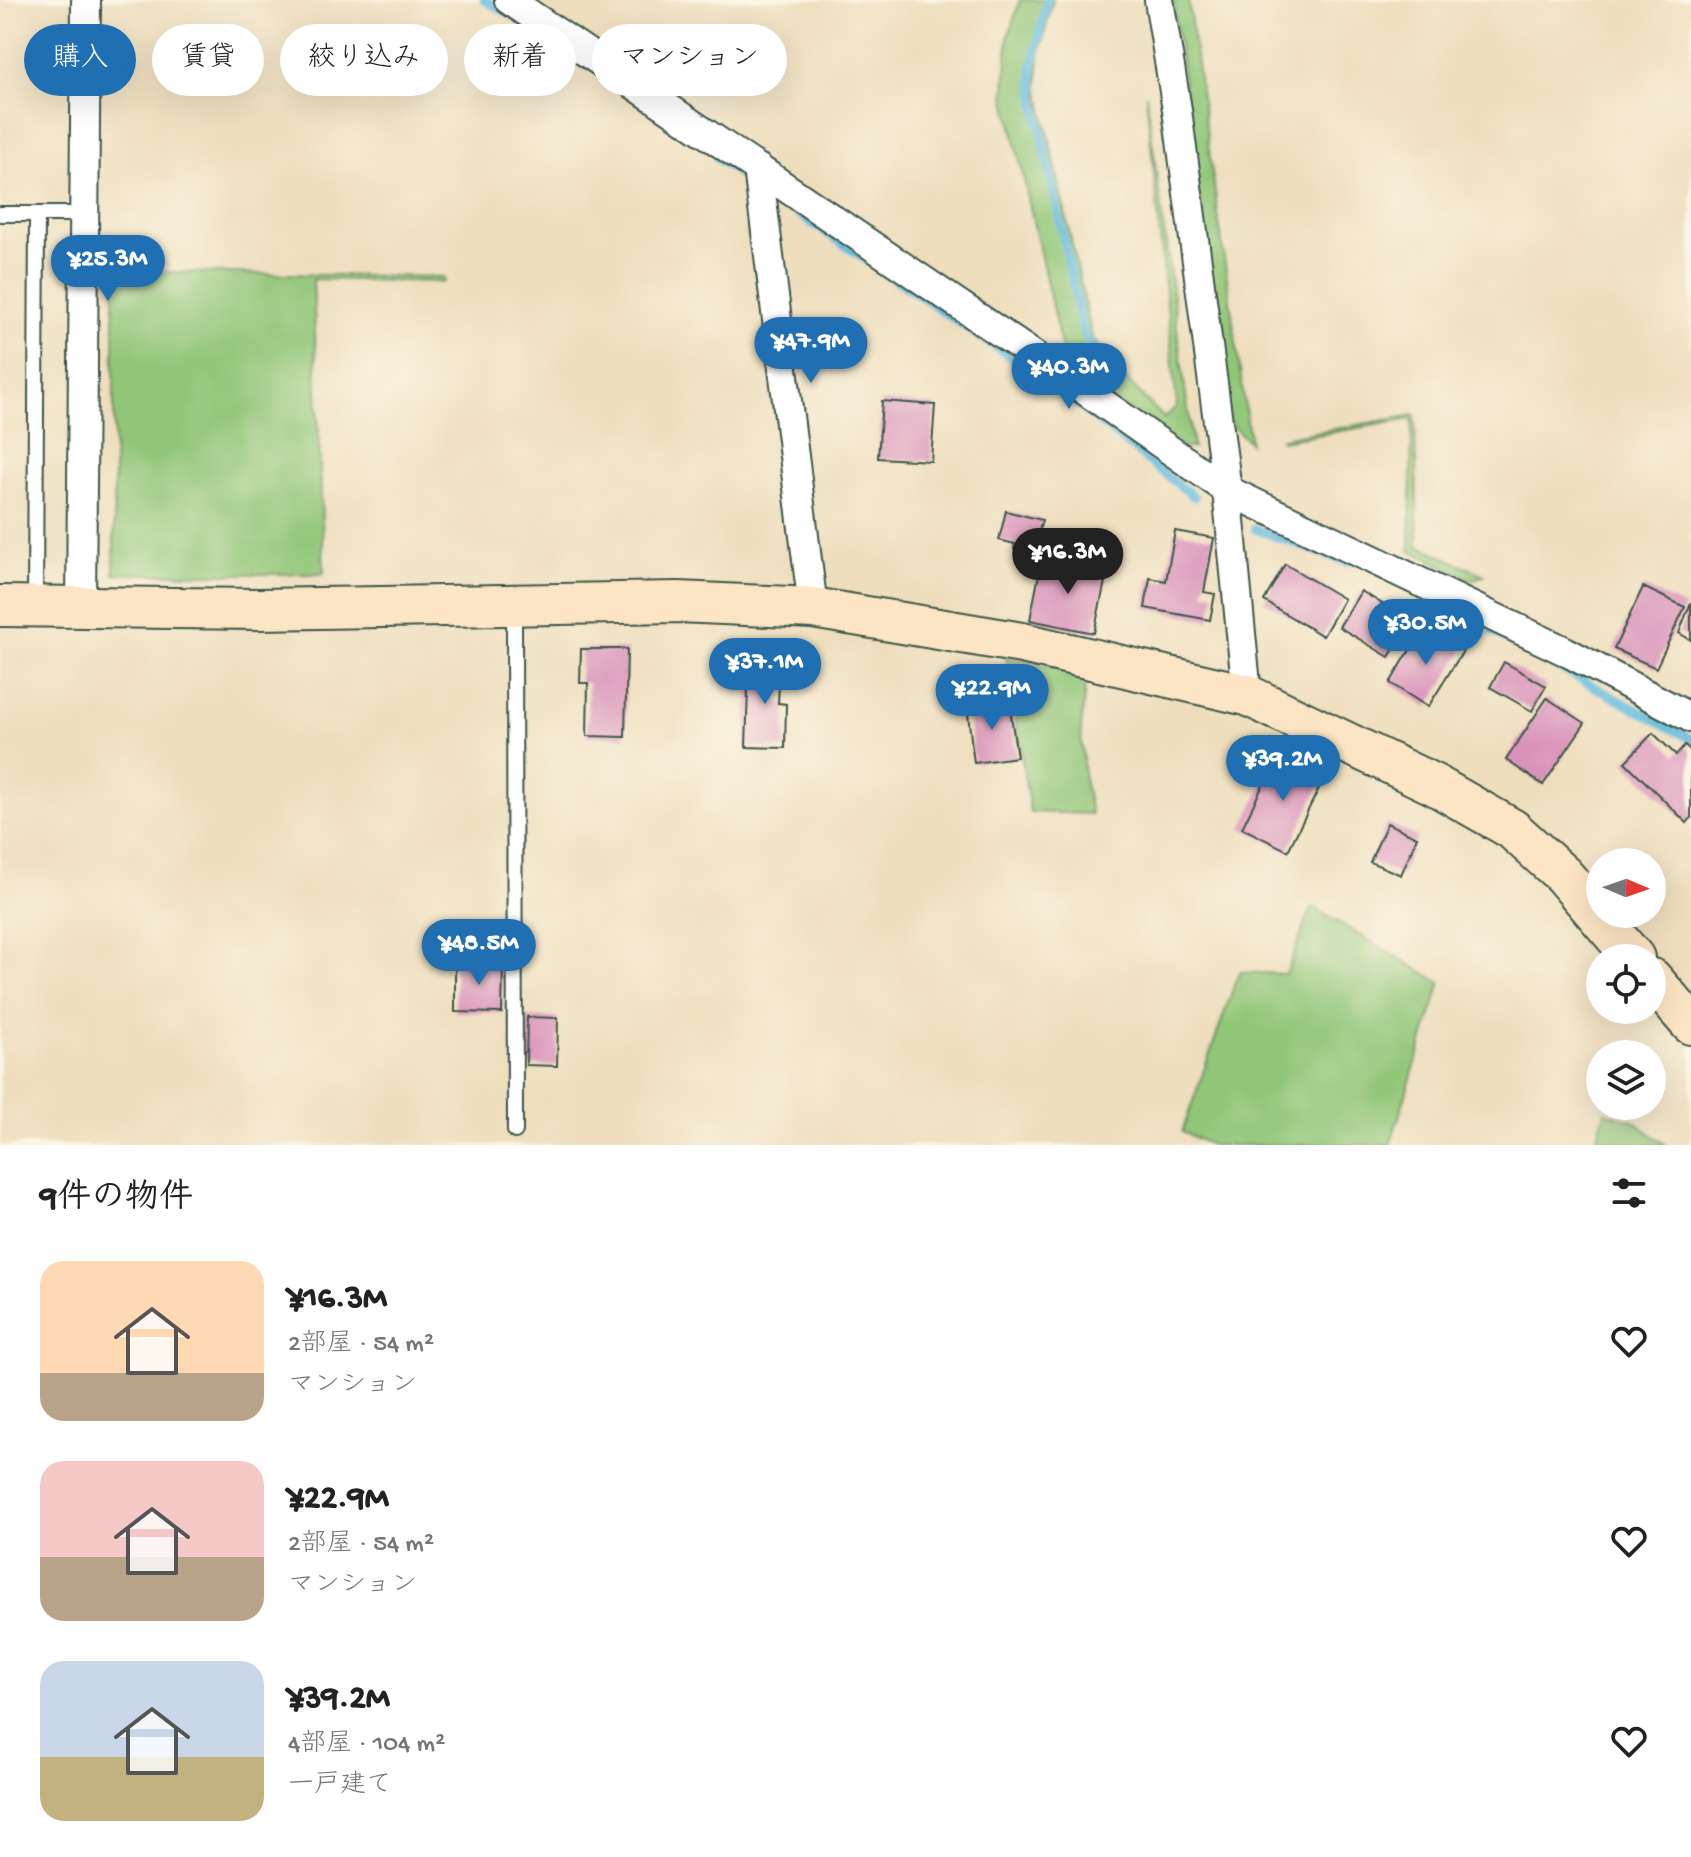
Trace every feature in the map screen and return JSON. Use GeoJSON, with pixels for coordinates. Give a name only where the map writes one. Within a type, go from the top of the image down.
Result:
{"type":"FeatureCollection","features":[{"type":"Feature","properties":{"kind":"street"},"geometry":{"type":"LineString","coordinates":[[81,606],[86,0]]}},
{"type":"Feature","properties":{"kind":"street"},"geometry":{"type":"LineString","coordinates":[[509,0],[1060,373],[1227,490],[1565,651],[1691,718]]}},
{"type":"Feature","properties":{"kind":"street"},"geometry":{"type":"LineString","coordinates":[[1159,0],[1177,110],[1227,490],[1247,695]]}},
{"type":"Feature","properties":{"kind":"street"},"geometry":{"type":"LineString","coordinates":[[758,168],[813,608]]}},
{"type":"Feature","properties":{"kind":"street"},"geometry":{"type":"LineString","coordinates":[[17,606],[259,609],[678,602],[813,608],[1022,643],[1247,695],[1435,785],[1512,829],[1563,875],[1622,944]]}},
{"type":"Feature","properties":{"kind":"street"},"geometry":{"type":"LineString","coordinates":[[1666,995],[1691,1024]]}},
{"type":"Feature","properties":{"kind":"lane"},"geometry":{"type":"LineString","coordinates":[[0,214],[83,214]]}},
{"type":"Feature","properties":{"kind":"lane"},"geometry":{"type":"LineString","coordinates":[[17,606],[37,214]]}},
{"type":"Feature","properties":{"kind":"lane"},"geometry":{"type":"LineString","coordinates":[[514,604],[515,1131]]}},
{"type":"Feature","properties":{"kind":"green space"},"geometry":{"type":"Polygon","coordinates":[[[1020,0],[1053,0],[1040,51],[1038,86],[1092,337],[1111,364],[1164,418],[1177,406],[1146,94],[1193,448],[1184,448],[1076,374],[1062,351],[1005,95],[1008,37],[1020,0]]]}},
{"type":"Feature","properties":{"kind":"green space"},"geometry":{"type":"Polygon","coordinates":[[[1173,0],[1188,0],[1250,443],[1228,421],[1173,0]]]}},
{"type":"Feature","properties":{"kind":"green space"},"geometry":{"type":"Polygon","coordinates":[[[114,271],[443,277],[444,282],[313,279],[324,574],[114,574],[114,271]]]}},
{"type":"Feature","properties":{"kind":"green space"},"geometry":{"type":"Polygon","coordinates":[[[1415,415],[1418,545],[1484,575],[1472,580],[1410,550],[1412,419],[1281,441],[1281,438],[1415,415]]]}},
{"type":"Feature","properties":{"kind":"green space"},"geometry":{"type":"Polygon","coordinates":[[[1006,657],[1086,673],[1081,730],[1084,778],[1091,814],[1030,812],[1006,657]]]}},
{"type":"Feature","properties":{"kind":"green space"},"geometry":{"type":"Polygon","coordinates":[[[1312,907],[1441,983],[1390,1145],[1211,1145],[1182,1132],[1239,972],[1286,974],[1312,907]]]}},
{"type":"Feature","properties":{"kind":"green space"},"geometry":{"type":"Polygon","coordinates":[[[1603,1120],[1630,1120],[1666,1145],[1595,1145],[1603,1120]]]}},
{"type":"Feature","properties":{"kind":"building"},"geometry":{"type":"Polygon","coordinates":[[[882,401],[935,405],[931,461],[878,458],[882,401]]]}},
{"type":"Feature","properties":{"kind":"building"},"geometry":{"type":"Polygon","coordinates":[[[1006,511],[1042,520],[1033,554],[1014,549],[1015,544],[999,540],[1006,511]]]}},
{"type":"Feature","properties":{"kind":"building"},"geometry":{"type":"Polygon","coordinates":[[[1175,531],[1214,538],[1204,592],[1215,594],[1210,620],[1145,608],[1150,578],[1166,581],[1175,531]]]}},
{"type":"Feature","properties":{"kind":"building"},"geometry":{"type":"Polygon","coordinates":[[[1042,559],[1107,572],[1094,633],[1030,620],[1042,559]]]}},
{"type":"Feature","properties":{"kind":"building"},"geometry":{"type":"Polygon","coordinates":[[[1285,564],[1344,599],[1323,636],[1264,601],[1285,564]]]}},
{"type":"Feature","properties":{"kind":"building"},"geometry":{"type":"Polygon","coordinates":[[[1643,587],[1685,607],[1656,668],[1614,649],[1643,587]]]}},
{"type":"Feature","properties":{"kind":"building"},"geometry":{"type":"Polygon","coordinates":[[[1361,591],[1411,621],[1389,657],[1339,627],[1361,591]]]}},
{"type":"Feature","properties":{"kind":"building"},"geometry":{"type":"Polygon","coordinates":[[[1691,602],[1691,640],[1679,633],[1691,602]]]}},
{"type":"Feature","properties":{"kind":"building"},"geometry":{"type":"Polygon","coordinates":[[[1424,627],[1463,651],[1428,707],[1390,683],[1424,627]]]}},
{"type":"Feature","properties":{"kind":"building"},"geometry":{"type":"Polygon","coordinates":[[[581,649],[627,649],[625,737],[587,736],[588,683],[580,683],[581,649]]]}},
{"type":"Feature","properties":{"kind":"building"},"geometry":{"type":"Polygon","coordinates":[[[749,659],[780,660],[778,703],[786,704],[785,748],[746,747],[749,659]]]}},
{"type":"Feature","properties":{"kind":"building"},"geometry":{"type":"Polygon","coordinates":[[[1504,662],[1546,686],[1532,711],[1490,687],[1504,662]]]}},
{"type":"Feature","properties":{"kind":"building"},"geometry":{"type":"Polygon","coordinates":[[[1547,698],[1585,723],[1543,785],[1506,760],[1547,698]]]}},
{"type":"Feature","properties":{"kind":"building"},"geometry":{"type":"Polygon","coordinates":[[[1009,701],[1017,757],[974,763],[967,706],[1009,701]]]}},
{"type":"Feature","properties":{"kind":"building"},"geometry":{"type":"Polygon","coordinates":[[[1653,733],[1676,755],[1685,745],[1691,751],[1691,818],[1687,823],[1625,762],[1653,733]]]}},
{"type":"Feature","properties":{"kind":"building"},"geometry":{"type":"Polygon","coordinates":[[[1277,756],[1324,778],[1288,851],[1242,828],[1277,756]]]}},
{"type":"Feature","properties":{"kind":"building"},"geometry":{"type":"Polygon","coordinates":[[[1387,823],[1417,837],[1401,875],[1370,862],[1387,823]]]}},
{"type":"Feature","properties":{"kind":"building"},"geometry":{"type":"Polygon","coordinates":[[[455,962],[503,963],[502,1013],[455,1012],[455,962]]]}},
{"type":"Feature","properties":{"kind":"building"},"geometry":{"type":"Polygon","coordinates":[[[527,1017],[558,1018],[557,1066],[526,1065],[527,1017]]]}},
{"type":"Feature","properties":{"kind":"waterway"},"geometry":{"type":"LineString","coordinates":[[484,0],[504,11]]}},
{"type":"Feature","properties":{"kind":"waterway"},"geometry":{"type":"LineString","coordinates":[[1047,0],[1032,69],[1035,101],[1083,332],[1094,350]]}},
{"type":"Feature","properties":{"kind":"waterway"},"geometry":{"type":"LineString","coordinates":[[717,158],[747,179]]}},
{"type":"Feature","properties":{"kind":"waterway"},"geometry":{"type":"LineString","coordinates":[[790,208],[1059,390],[1194,497]]}},
{"type":"Feature","properties":{"kind":"waterway"},"geometry":{"type":"LineString","coordinates":[[1255,529],[1347,562]]}},
{"type":"Feature","properties":{"kind":"waterway"},"geometry":{"type":"LineString","coordinates":[[1493,632],[1691,739]]}}]}
